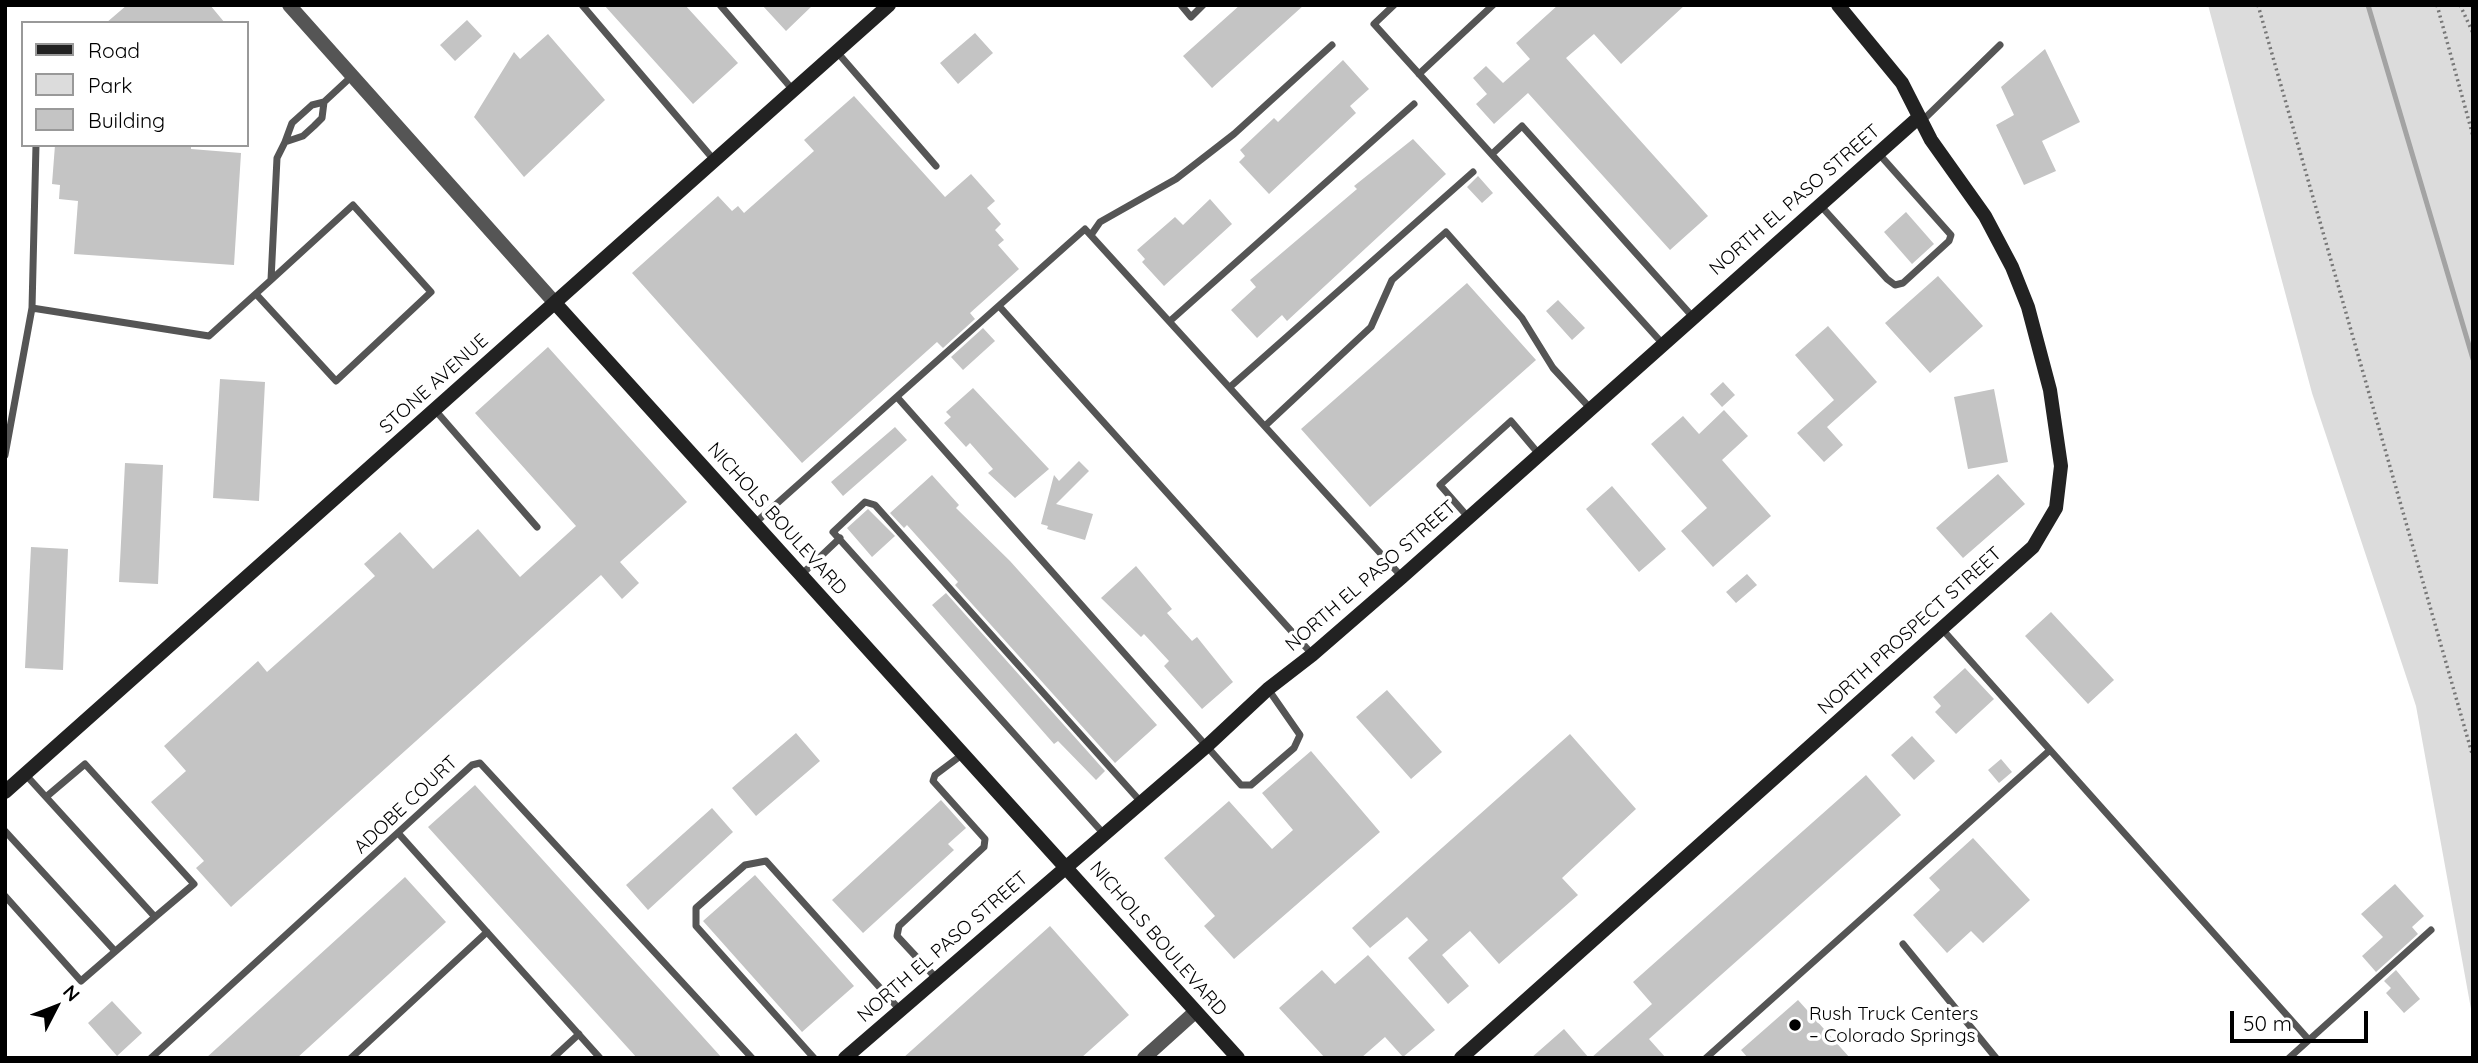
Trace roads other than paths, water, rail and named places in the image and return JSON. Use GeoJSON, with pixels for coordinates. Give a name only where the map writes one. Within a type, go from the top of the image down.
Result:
{"type":"FeatureCollection","features":[{"type":"Feature","properties":{"kind":"street","name":"NICHOLS BOULEVARD"},"geometry":{"type":"LineString","coordinates":[[289,5],[1238,1058]]}},
{"type":"Feature","properties":{"kind":"street","name":"STONE AVENUE"},"geometry":{"type":"LineString","coordinates":[[5,792],[889,5]]}},
{"type":"Feature","properties":{"kind":"street","name":"NORTH PROSPECT STREET"},"geometry":{"type":"LineString","coordinates":[[1461,1058],[2033,547],[2056,508],[2061,466],[2050,390],[2028,307],[2012,267],[1985,216],[1919,120],[1902,83],[1838,5]]}},
{"type":"Feature","properties":{"kind":"street","name":"NORTH EL PASO STREET"},"geometry":{"type":"LineString","coordinates":[[845,1058],[1104,832],[1208,746],[1268,688],[1312,655],[1402,577],[1692,316],[1919,120]]}},
{"type":"Feature","properties":{"kind":"street"},"geometry":{"type":"LineString","coordinates":[[1144,1058],[1195,1012]]}},
{"type":"Feature","properties":{"kind":"lane"},"geometry":{"type":"LineString","coordinates":[[582,5],[715,161]]}},
{"type":"Feature","properties":{"kind":"lane"},"geometry":{"type":"LineString","coordinates":[[720,5],[794,90]]}},
{"type":"Feature","properties":{"kind":"lane"},"geometry":{"type":"LineString","coordinates":[[1181,5],[1191,17],[1203,5]]}},
{"type":"Feature","properties":{"kind":"lane"},"geometry":{"type":"LineString","coordinates":[[1394,5],[1374,24],[1662,343]]}},
{"type":"Feature","properties":{"kind":"lane"},"geometry":{"type":"LineString","coordinates":[[1419,74],[1493,5]]}},
{"type":"Feature","properties":{"kind":"lane"},"geometry":{"type":"LineString","coordinates":[[1091,235],[1100,222],[1176,179],[1234,134],[1332,45]]}},
{"type":"Feature","properties":{"kind":"lane"},"geometry":{"type":"LineString","coordinates":[[1919,120],[2000,45]]}},
{"type":"Feature","properties":{"kind":"lane"},"geometry":{"type":"LineString","coordinates":[[837,52],[936,166]]}},
{"type":"Feature","properties":{"kind":"lane"},"geometry":{"type":"LineString","coordinates":[[271,280],[277,158],[292,123],[312,105],[324,102],[352,76]]}},
{"type":"Feature","properties":{"kind":"lane"},"geometry":{"type":"LineString","coordinates":[[285,142],[303,136],[322,118],[324,102]]}},
{"type":"Feature","properties":{"kind":"lane"},"geometry":{"type":"LineString","coordinates":[[1170,321],[1414,104]]}},
{"type":"Feature","properties":{"kind":"lane"},"geometry":{"type":"LineString","coordinates":[[1492,154],[1522,127],[1692,316]]}},
{"type":"Feature","properties":{"kind":"lane"},"geometry":{"type":"LineString","coordinates":[[5,455],[32,308],[36,147]]}},
{"type":"Feature","properties":{"kind":"lane"},"geometry":{"type":"LineString","coordinates":[[1820,204],[1887,279],[1895,285],[1903,283],[1949,241],[1951,235],[1878,153]]}},
{"type":"Feature","properties":{"kind":"lane"},"geometry":{"type":"LineString","coordinates":[[1230,387],[1473,172]]}},
{"type":"Feature","properties":{"kind":"lane"},"geometry":{"type":"LineString","coordinates":[[32,308],[209,336],[354,205],[431,292],[336,382],[256,294]]}},
{"type":"Feature","properties":{"kind":"lane"},"geometry":{"type":"LineString","coordinates":[[755,523],[1085,229],[1402,577]]}},
{"type":"Feature","properties":{"kind":"lane"},"geometry":{"type":"LineString","coordinates":[[1266,425],[1371,327],[1392,280],[1446,232],[1522,318],[1553,368],[1590,408]]}},
{"type":"Feature","properties":{"kind":"lane"},"geometry":{"type":"LineString","coordinates":[[999,306],[1312,655]]}},
{"type":"Feature","properties":{"kind":"lane"},"geometry":{"type":"LineString","coordinates":[[897,397],[1241,785],[1251,785],[1294,748],[1300,735],[1268,688]]}},
{"type":"Feature","properties":{"kind":"lane"},"geometry":{"type":"LineString","coordinates":[[435,410],[537,527]]}},
{"type":"Feature","properties":{"kind":"lane"},"geometry":{"type":"LineString","coordinates":[[1468,517],[1440,485],[1511,421],[1538,453]]}},
{"type":"Feature","properties":{"kind":"lane"},"geometry":{"type":"LineString","coordinates":[[1104,832],[833,532],[865,502],[875,505],[1141,802]]}},
{"type":"Feature","properties":{"kind":"lane"},"geometry":{"type":"LineString","coordinates":[[802,575],[839,538]]}},
{"type":"Feature","properties":{"kind":"lane"},"geometry":{"type":"LineString","coordinates":[[1942,629],[2309,1040]]}},
{"type":"Feature","properties":{"kind":"lane"},"geometry":{"type":"LineString","coordinates":[[1706,1058],[2050,750]]}},
{"type":"Feature","properties":{"kind":"lane"},"geometry":{"type":"LineString","coordinates":[[936,978],[897,936],[899,926],[984,847],[985,839],[933,781],[934,775],[964,753]]}},
{"type":"Feature","properties":{"kind":"lane"},"geometry":{"type":"LineString","coordinates":[[5,896],[81,981],[194,884],[85,764],[46,797]]}},
{"type":"Feature","properties":{"kind":"lane","name":"ADOBE COURT"},"geometry":{"type":"LineString","coordinates":[[151,1058],[472,765],[480,764],[752,1058]]}},
{"type":"Feature","properties":{"kind":"lane"},"geometry":{"type":"LineString","coordinates":[[25,774],[155,917]]}},
{"type":"Feature","properties":{"kind":"lane"},"geometry":{"type":"LineString","coordinates":[[5,831],[115,951]]}},
{"type":"Feature","properties":{"kind":"lane"},"geometry":{"type":"LineString","coordinates":[[399,834],[600,1058]]}},
{"type":"Feature","properties":{"kind":"lane"},"geometry":{"type":"LineString","coordinates":[[814,1058],[696,926],[696,908],[745,865],[766,861],[900,1010]]}},
{"type":"Feature","properties":{"kind":"lane"},"geometry":{"type":"LineString","coordinates":[[2289,1058],[2431,930]]}},
{"type":"Feature","properties":{"kind":"lane"},"geometry":{"type":"LineString","coordinates":[[351,1058],[487,932]]}},
{"type":"Feature","properties":{"kind":"lane"},"geometry":{"type":"LineString","coordinates":[[1903,944],[1996,1058]]}},
{"type":"Feature","properties":{"kind":"lane"},"geometry":{"type":"LineString","coordinates":[[553,1058],[579,1034]]}},
{"type":"Feature","properties":{"kind":"waterway"},"geometry":{"type":"LineString","coordinates":[[2368,5],[2473,359]]}},
{"type":"Feature","properties":{"kind":"place","name":"Rush Truck Centers – Colorado Springs"},"geometry":{"type":"Point","coordinates":[1795,1025]}}]}
